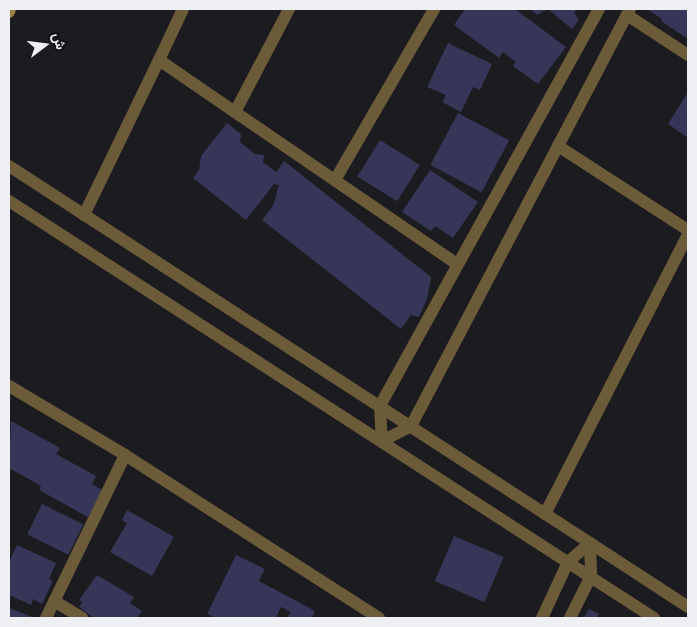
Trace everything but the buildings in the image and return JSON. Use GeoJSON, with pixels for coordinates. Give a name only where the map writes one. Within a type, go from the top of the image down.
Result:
{"type":"FeatureCollection","features":[{"type":"Feature","properties":{"kind":"street"},"geometry":{"type":"LineString","coordinates":[[84,215],[183,9]]}},
{"type":"Feature","properties":{"kind":"street"},"geometry":{"type":"LineString","coordinates":[[236,112],[290,9]]}},
{"type":"Feature","properties":{"kind":"street"},"geometry":{"type":"LineString","coordinates":[[334,180],[434,9]]}},
{"type":"Feature","properties":{"kind":"street"},"geometry":{"type":"LineString","coordinates":[[382,441],[380,406],[599,9]]}},
{"type":"Feature","properties":{"kind":"street"},"geometry":{"type":"LineString","coordinates":[[382,441],[411,426],[628,12],[688,56]]}},
{"type":"Feature","properties":{"kind":"street"},"geometry":{"type":"LineString","coordinates":[[159,60],[457,264]]}},
{"type":"Feature","properties":{"kind":"street"},"geometry":{"type":"LineString","coordinates":[[558,146],[688,230]]}},
{"type":"Feature","properties":{"kind":"street"},"geometry":{"type":"LineString","coordinates":[[9,166],[688,607]]}},
{"type":"Feature","properties":{"kind":"street"},"geometry":{"type":"LineString","coordinates":[[9,201],[654,618]]}},
{"type":"Feature","properties":{"kind":"street"},"geometry":{"type":"LineString","coordinates":[[545,514],[688,235]]}},
{"type":"Feature","properties":{"kind":"street"},"geometry":{"type":"LineString","coordinates":[[9,388],[125,455],[379,618]]}},
{"type":"Feature","properties":{"kind":"street"},"geometry":{"type":"LineString","coordinates":[[46,618],[125,455]]}},
{"type":"Feature","properties":{"kind":"street"},"geometry":{"type":"LineString","coordinates":[[542,618],[568,562],[590,543]]}},
{"type":"Feature","properties":{"kind":"street"},"geometry":{"type":"LineString","coordinates":[[570,618],[590,576],[590,543]]}},
{"type":"Feature","properties":{"kind":"street"},"geometry":{"type":"LineString","coordinates":[[54,601],[82,618]]}}]}
